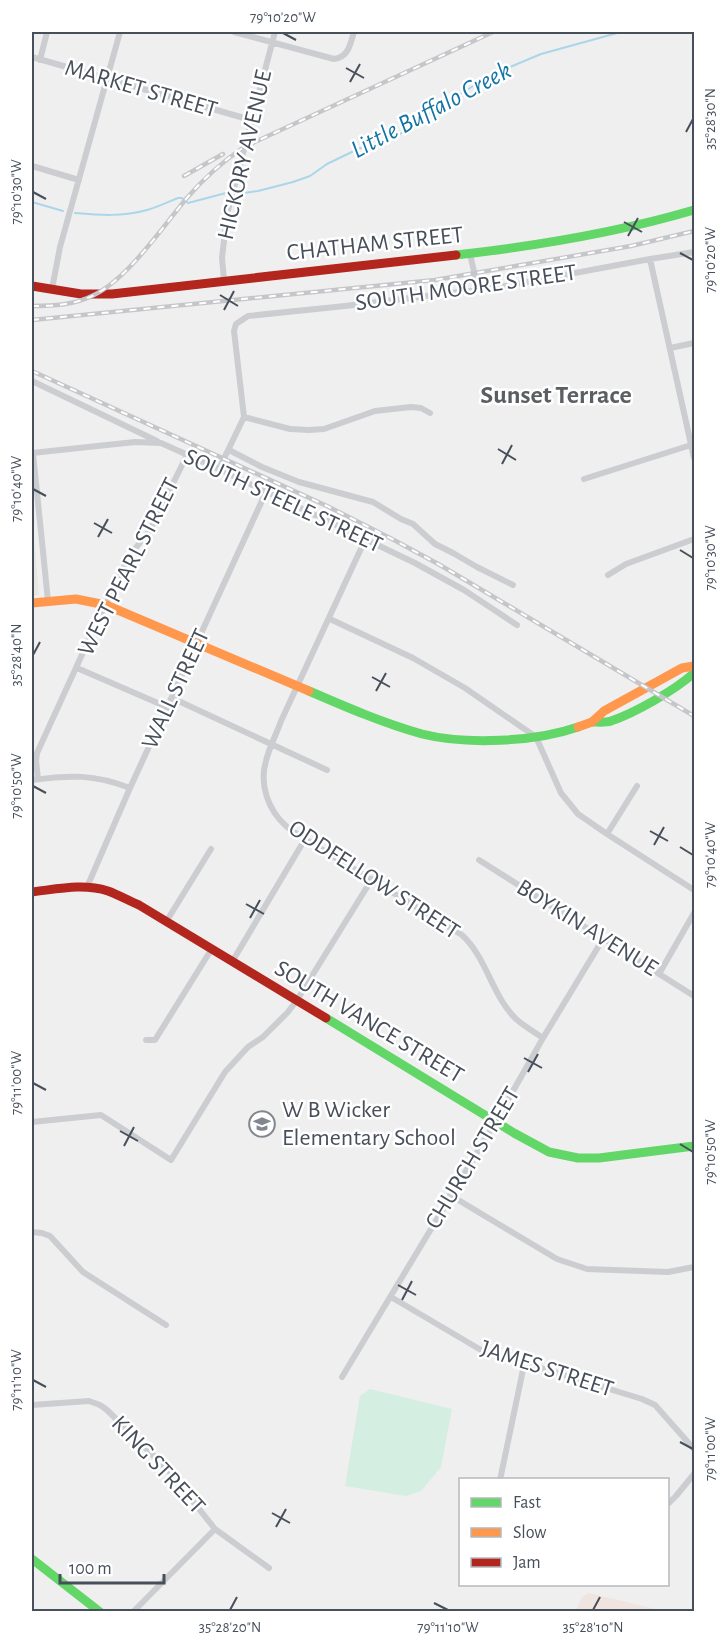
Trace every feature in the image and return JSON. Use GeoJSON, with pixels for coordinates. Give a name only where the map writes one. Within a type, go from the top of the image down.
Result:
{"type":"FeatureCollection","features":[{"type":"Feature","properties":{"kind":"street"},"geometry":{"type":"LineString","coordinates":[[40,60],[47,32]]}},
{"type":"Feature","properties":{"kind":"street"},"geometry":{"type":"LineString","coordinates":[[54,289],[60,247],[120,32]]}},
{"type":"Feature","properties":{"kind":"street"},"geometry":{"type":"LineString","coordinates":[[234,32],[328,59],[343,56],[351,44],[354,32]]}},
{"type":"Feature","properties":{"kind":"street","name":"HICKORY AVENUE"},"geometry":{"type":"LineString","coordinates":[[224,280],[222,258],[227,214],[275,32]]}},
{"type":"Feature","properties":{"kind":"street","name":"MARKET STREET"},"geometry":{"type":"LineString","coordinates":[[32,57],[251,120]]}},
{"type":"Feature","properties":{"kind":"street"},"geometry":{"type":"LineString","coordinates":[[32,166],[79,180]]}},
{"type":"Feature","properties":{"kind":"street","name":"CHATHAM STREET"},"geometry":{"type":"LineString","coordinates":[[32,286],[81,294],[112,294],[470,254],[565,241],[658,222],[694,210]]}},
{"type":"Feature","properties":{"kind":"street","name":"SOUTH MOORE STREET"},"geometry":{"type":"LineString","coordinates":[[244,417],[234,331],[236,324],[248,316],[500,287],[694,252]]}},
{"type":"Feature","properties":{"kind":"street"},"geometry":{"type":"LineString","coordinates":[[470,254],[478,290]]}},
{"type":"Feature","properties":{"kind":"street"},"geometry":{"type":"LineString","coordinates":[[650,259],[693,445],[694,458]]}},
{"type":"Feature","properties":{"kind":"street"},"geometry":{"type":"LineString","coordinates":[[670,348],[694,343]]}},
{"type":"Feature","properties":{"kind":"street"},"geometry":{"type":"LineString","coordinates":[[32,381],[160,443]]}},
{"type":"Feature","properties":{"kind":"street"},"geometry":{"type":"LineString","coordinates":[[219,469],[244,417],[290,429],[309,430],[324,429],[375,411],[411,407],[421,408],[430,413]]}},
{"type":"Feature","properties":{"kind":"street","name":"SOUTH STEELE STREET"},"geometry":{"type":"LineString","coordinates":[[32,453],[135,442],[160,443],[415,563],[464,590],[517,625]]}},
{"type":"Feature","properties":{"kind":"street"},"geometry":{"type":"LineString","coordinates":[[584,479],[693,445]]}},
{"type":"Feature","properties":{"kind":"street"},"geometry":{"type":"LineString","coordinates":[[229,450],[299,482],[373,502],[413,524],[435,544],[513,585]]}},
{"type":"Feature","properties":{"kind":"street"},"geometry":{"type":"LineString","coordinates":[[32,453],[48,601]]}},
{"type":"Feature","properties":{"kind":"street","name":"WEST PEARL STREET"},"geometry":{"type":"LineString","coordinates":[[34,780],[37,753],[106,605],[130,555],[157,518],[187,455]]}},
{"type":"Feature","properties":{"kind":"street","name":"WALL STREET"},"geometry":{"type":"LineString","coordinates":[[87,887],[266,492]]}},
{"type":"Feature","properties":{"kind":"street"},"geometry":{"type":"LineString","coordinates":[[608,575],[626,564],[694,539]]}},
{"type":"Feature","properties":{"kind":"street","name":"ODDFELLOW STREET"},"geometry":{"type":"LineString","coordinates":[[365,540],[281,721],[265,764],[263,780],[265,794],[276,815],[286,826],[455,930],[471,944],[515,1018],[543,1038]]}},
{"type":"Feature","properties":{"kind":"street"},"geometry":{"type":"LineString","coordinates":[[32,603],[76,599],[106,605],[369,717],[423,734],[475,740],[536,737],[592,722],[608,722],[671,689],[690,678],[694,673]]}},
{"type":"Feature","properties":{"kind":"street"},"geometry":{"type":"LineString","coordinates":[[330,619],[413,658],[465,688],[536,737],[561,793],[578,814],[694,890]]}},
{"type":"Feature","properties":{"kind":"street"},"geometry":{"type":"LineString","coordinates":[[592,722],[604,711],[682,668],[694,666]]}},
{"type":"Feature","properties":{"kind":"street"},"geometry":{"type":"LineString","coordinates":[[77,668],[167,707]]}},
{"type":"Feature","properties":{"kind":"street"},"geometry":{"type":"LineString","coordinates":[[172,698],[327,770]]}},
{"type":"Feature","properties":{"kind":"street"},"geometry":{"type":"LineString","coordinates":[[34,780],[85,776],[111,780],[130,788]]}},
{"type":"Feature","properties":{"kind":"street"},"geometry":{"type":"LineString","coordinates":[[607,834],[637,786]]}},
{"type":"Feature","properties":{"kind":"street"},"geometry":{"type":"LineString","coordinates":[[232,962],[305,839]]}},
{"type":"Feature","properties":{"kind":"street"},"geometry":{"type":"LineString","coordinates":[[166,922],[211,849]]}},
{"type":"Feature","properties":{"kind":"street","name":"BOYKIN AVENUE"},"geometry":{"type":"LineString","coordinates":[[479,860],[694,996]]}},
{"type":"Feature","properties":{"kind":"street"},"geometry":{"type":"LineString","coordinates":[[32,1122],[101,1115],[171,1160],[225,1072],[248,1047],[263,1037],[288,1012],[297,1000],[372,879]]}},
{"type":"Feature","properties":{"kind":"street","name":"SOUTH VANCE STREET"},"geometry":{"type":"LineString","coordinates":[[32,892],[87,887],[111,892],[139,905],[549,1152],[578,1158],[600,1158],[694,1146]]}},
{"type":"Feature","properties":{"kind":"street"},"geometry":{"type":"LineString","coordinates":[[659,974],[694,913]]}},
{"type":"Feature","properties":{"kind":"street","name":"CHURCH STREET"},"geometry":{"type":"LineString","coordinates":[[342,1377],[603,939]]}},
{"type":"Feature","properties":{"kind":"street"},"geometry":{"type":"LineString","coordinates":[[146,1040],[155,1040],[211,950]]}},
{"type":"Feature","properties":{"kind":"street"},"geometry":{"type":"LineString","coordinates":[[450,1195],[557,1259],[587,1269],[668,1272],[694,1267]]}},
{"type":"Feature","properties":{"kind":"street"},"geometry":{"type":"LineString","coordinates":[[32,1232],[50,1236],[83,1272],[166,1325]]}},
{"type":"Feature","properties":{"kind":"street","name":"JAMES STREET"},"geometry":{"type":"LineString","coordinates":[[391,1297],[481,1350],[524,1365],[642,1399],[655,1405],[694,1449]]}},
{"type":"Feature","properties":{"kind":"street"},"geometry":{"type":"LineString","coordinates":[[500,1478],[524,1365]]}},
{"type":"Feature","properties":{"kind":"street","name":"KING STREET"},"geometry":{"type":"LineString","coordinates":[[32,1405],[89,1401],[100,1405],[168,1470],[215,1528],[269,1568]]}},
{"type":"Feature","properties":{"kind":"street"},"geometry":{"type":"LineString","coordinates":[[669,1503],[694,1474]]}},
{"type":"Feature","properties":{"kind":"street"},"geometry":{"type":"LineString","coordinates":[[133,1611],[215,1528]]}},
{"type":"Feature","properties":{"kind":"street"},"geometry":{"type":"LineString","coordinates":[[32,1559],[100,1611]]}},
{"type":"Feature","properties":{"kind":"shaded area"},"geometry":{"type":"Polygon","coordinates":[[[32,514],[39,595],[32,596],[32,514]]]}},
{"type":"Feature","properties":{"kind":"shaded area"},"geometry":{"type":"Polygon","coordinates":[[[589,1593],[664,1611],[576,1611],[582,1597],[589,1593]]]}},
{"type":"Feature","properties":{"kind":"green space"},"geometry":{"type":"Polygon","coordinates":[[[370,1389],[452,1409],[441,1467],[421,1491],[406,1496],[345,1486],[360,1396],[370,1389]]]}},
{"type":"Feature","properties":{"kind":"waterway","name":"Little Buffalo Creek"},"geometry":{"type":"LineString","coordinates":[[244,193],[310,176],[327,164],[358,149],[400,134],[491,75],[541,54],[621,32]]}},
{"type":"Feature","properties":{"kind":"waterway","name":"Little Buffalo Creek"},"geometry":{"type":"LineString","coordinates":[[75,213],[129,214],[151,209],[178,198],[188,203],[226,193]]}},
{"type":"Feature","properties":{"kind":"waterway","name":"Little Buffalo Creek"},"geometry":{"type":"LineString","coordinates":[[32,202],[63,211]]}},
{"type":"Feature","properties":{"kind":"railway"},"geometry":{"type":"LineString","coordinates":[[32,306],[72,303],[94,295],[107,287],[144,252],[200,184],[244,147],[493,32]]}},
{"type":"Feature","properties":{"kind":"railway"},"geometry":{"type":"LineString","coordinates":[[184,176],[223,154]]}},
{"type":"Feature","properties":{"kind":"railway"},"geometry":{"type":"LineString","coordinates":[[32,320],[435,280],[631,246],[694,231]]}},
{"type":"Feature","properties":{"kind":"railway"},"geometry":{"type":"LineString","coordinates":[[32,371],[327,506],[394,540],[694,716]]}},
{"type":"Feature","properties":{"kind":"traffic: fast"},"geometry":{"type":"LineString","coordinates":[[456,255],[576,238],[694,210]]}},
{"type":"Feature","properties":{"kind":"traffic: fast"},"geometry":{"type":"LineString","coordinates":[[592,722],[609,722],[631,713],[666,694],[694,673]]}},
{"type":"Feature","properties":{"kind":"traffic: fast"},"geometry":{"type":"LineString","coordinates":[[309,691],[393,725],[422,734],[459,740],[521,739],[578,727]]}},
{"type":"Feature","properties":{"kind":"traffic: fast"},"geometry":{"type":"LineString","coordinates":[[326,1018],[549,1152],[578,1158],[599,1158],[694,1146]]}},
{"type":"Feature","properties":{"kind":"traffic: fast"},"geometry":{"type":"LineString","coordinates":[[32,1559],[100,1612]]}},
{"type":"Feature","properties":{"kind":"traffic: slow"},"geometry":{"type":"LineString","coordinates":[[32,603],[76,599],[106,605],[309,691]]}},
{"type":"Feature","properties":{"kind":"traffic: slow"},"geometry":{"type":"LineString","coordinates":[[578,727],[592,722],[604,711],[682,668],[694,666]]}},
{"type":"Feature","properties":{"kind":"traffic: jam"},"geometry":{"type":"LineString","coordinates":[[32,286],[81,294],[112,294],[456,255]]}},
{"type":"Feature","properties":{"kind":"traffic: jam"},"geometry":{"type":"LineString","coordinates":[[32,892],[89,887],[112,893],[139,905],[326,1018]]}},
{"type":"Feature","properties":{"kind":"place","name":"W B Wicker Elementary School"},"geometry":{"type":"Point","coordinates":[262,1124]}},
{"type":"Feature","properties":{"kind":"district","name":"Sunset Terrace"},"geometry":{"type":"Point","coordinates":[556,395]}}]}
